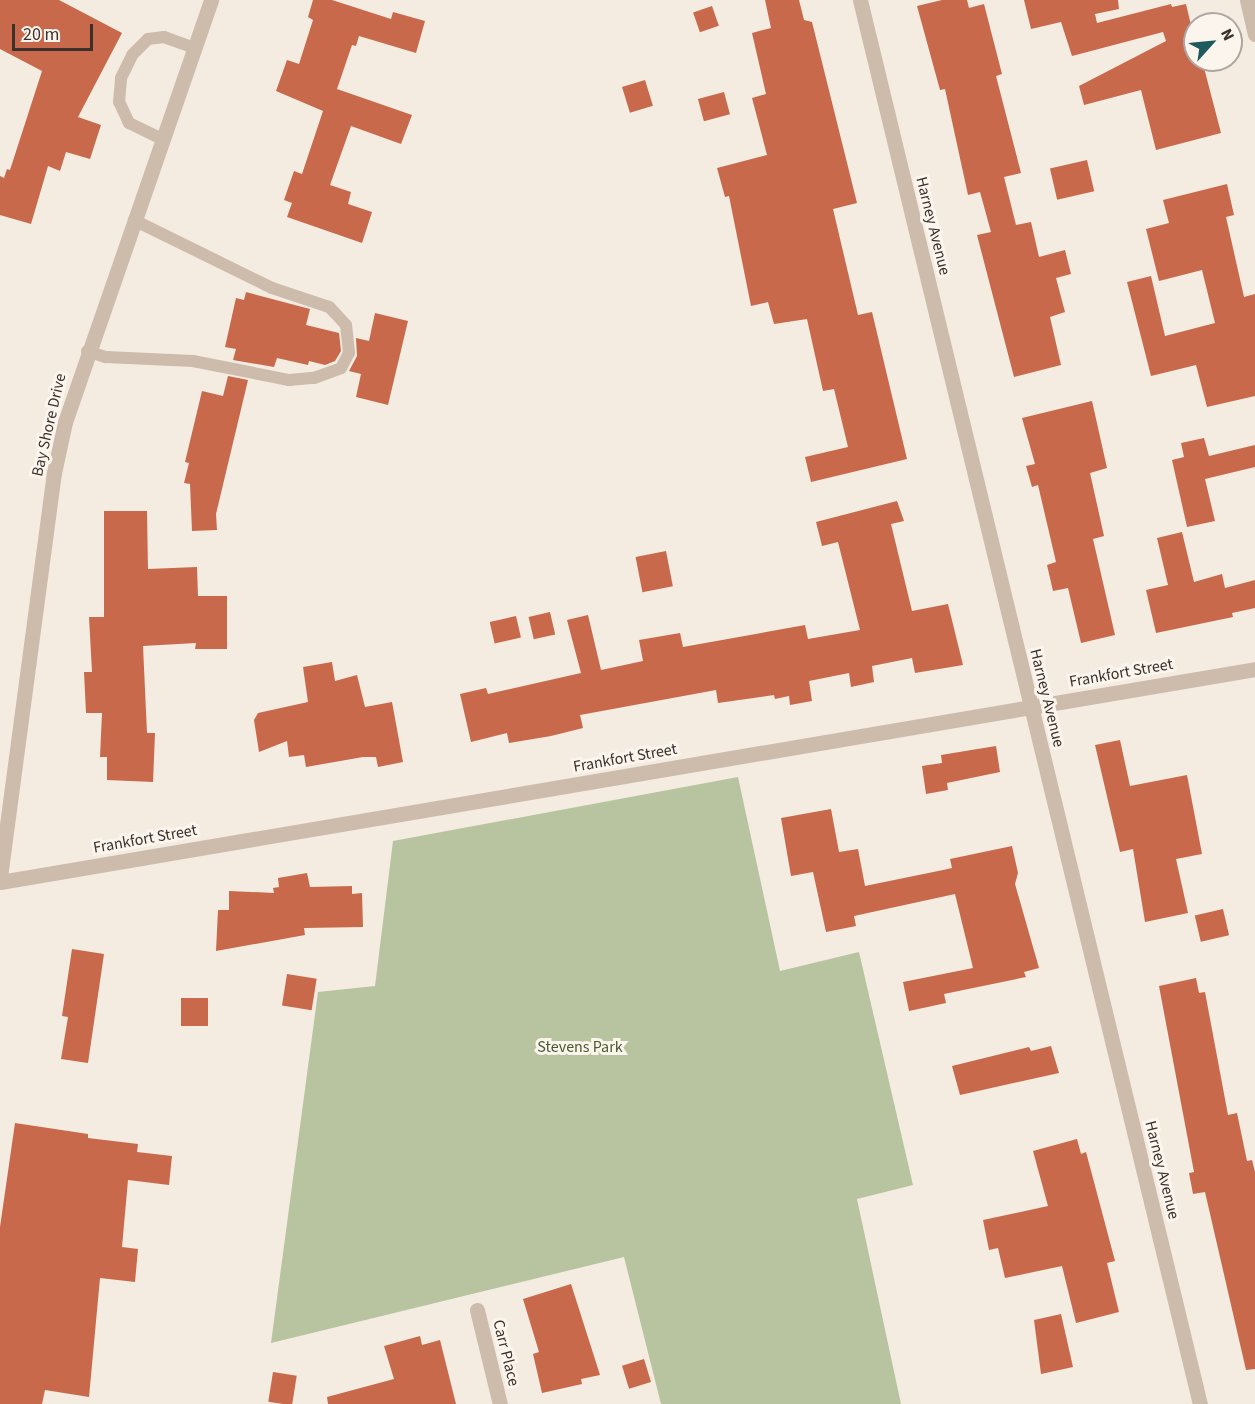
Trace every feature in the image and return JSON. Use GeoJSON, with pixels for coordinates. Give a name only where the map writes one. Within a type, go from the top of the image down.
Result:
{"type":"FeatureCollection","features":[{"type":"Feature","properties":{"kind":"street","name":"Bay Shore Drive"},"geometry":{"type":"LineString","coordinates":[[0,877],[54,473],[87,351],[211,0]]}},
{"type":"Feature","properties":{"kind":"street","name":"Harney Avenue"},"geometry":{"type":"LineString","coordinates":[[860,0],[1200,1404]]}},
{"type":"Feature","properties":{"kind":"street"},"geometry":{"type":"LineString","coordinates":[[1247,0],[1255,34]]}},
{"type":"Feature","properties":{"kind":"street","name":"Frankfort Street"},"geometry":{"type":"LineString","coordinates":[[0,882],[1255,669]]}},
{"type":"Feature","properties":{"kind":"street","name":"Carr Place"},"geometry":{"type":"LineString","coordinates":[[477,1310],[500,1404]]}},
{"type":"Feature","properties":{"kind":"lane"},"geometry":{"type":"LineString","coordinates":[[162,139],[129,123],[119,102],[121,78],[132,56],[148,39],[164,37],[194,48]]}},
{"type":"Feature","properties":{"kind":"lane"},"geometry":{"type":"LineString","coordinates":[[87,351],[106,357],[193,361],[289,380],[314,378],[341,368],[349,353],[346,325],[329,307],[272,288],[134,220]]}},
{"type":"Feature","properties":{"kind":"green space","name":"Stevens Park"},"geometry":{"type":"Polygon","coordinates":[[[738,777],[780,971],[859,952],[913,1185],[857,1199],[901,1404],[661,1404],[624,1257],[271,1343],[318,992],[375,986],[393,841],[738,777]]]}},
{"type":"Feature","properties":{"kind":"building"},"geometry":{"type":"Polygon","coordinates":[[[0,0],[59,0],[122,33],[78,117],[101,125],[90,159],[66,152],[60,171],[48,166],[31,224],[0,215],[0,176],[4,178],[7,169],[10,170],[42,71],[0,49],[0,0]]]}},
{"type":"Feature","properties":{"kind":"building"},"geometry":{"type":"Polygon","coordinates":[[[313,0],[332,0],[391,19],[393,12],[425,21],[416,53],[359,36],[356,46],[352,45],[337,89],[412,115],[401,144],[351,126],[330,185],[351,192],[348,204],[372,212],[362,243],[287,217],[292,203],[284,200],[294,171],[302,174],[323,111],[276,91],[287,60],[299,64],[313,20],[308,17],[313,0]]]}},
{"type":"Feature","properties":{"kind":"building"},"geometry":{"type":"Polygon","coordinates":[[[765,0],[799,0],[804,20],[812,22],[857,203],[833,209],[858,315],[872,312],[907,459],[811,482],[805,457],[848,447],[834,389],[823,391],[807,319],[774,324],[768,302],[751,306],[729,196],[725,197],[717,168],[767,155],[752,98],[766,94],[752,33],[771,28],[765,0]]]}},
{"type":"Feature","properties":{"kind":"building"},"geometry":{"type":"Polygon","coordinates":[[[942,0],[967,0],[969,8],[984,4],[1002,74],[996,76],[1021,173],[1004,177],[1016,225],[1031,222],[1039,257],[1065,250],[1071,274],[1056,278],[1065,312],[1050,317],[1061,365],[1014,377],[977,235],[991,232],[980,192],[968,195],[945,89],[940,90],[917,6],[942,0]]]}},
{"type":"Feature","properties":{"kind":"building"},"geometry":{"type":"Polygon","coordinates":[[[1024,0],[1118,0],[1119,9],[1095,14],[1097,23],[1171,4],[1172,7],[1186,4],[1188,12],[1183,12],[1183,72],[1205,72],[1221,133],[1156,150],[1141,90],[1084,105],[1079,86],[1166,41],[1163,32],[1072,56],[1061,22],[1031,29],[1024,0]]]}},
{"type":"Feature","properties":{"kind":"building"},"geometry":{"type":"Polygon","coordinates":[[[712,6],[719,26],[700,32],[693,13],[712,6]]]}},
{"type":"Feature","properties":{"kind":"building"},"geometry":{"type":"Polygon","coordinates":[[[645,80],[653,106],[630,113],[622,87],[645,80]]]}},
{"type":"Feature","properties":{"kind":"building"},"geometry":{"type":"Polygon","coordinates":[[[724,92],[730,114],[704,121],[698,99],[724,92]]]}},
{"type":"Feature","properties":{"kind":"building"},"geometry":{"type":"Polygon","coordinates":[[[1087,160],[1094,191],[1057,200],[1050,169],[1087,160]]]}},
{"type":"Feature","properties":{"kind":"building"},"geometry":{"type":"Polygon","coordinates":[[[1227,184],[1234,215],[1226,217],[1244,297],[1255,294],[1255,396],[1207,407],[1196,365],[1151,376],[1127,282],[1151,276],[1165,336],[1215,323],[1202,270],[1159,281],[1146,229],[1169,223],[1163,200],[1227,184]]]}},
{"type":"Feature","properties":{"kind":"building"},"geometry":{"type":"Polygon","coordinates":[[[246,292],[310,309],[306,325],[339,333],[341,351],[335,361],[325,365],[309,361],[308,365],[277,358],[274,367],[233,360],[236,349],[225,347],[236,298],[244,300],[246,292]]]}},
{"type":"Feature","properties":{"kind":"building"},"geometry":{"type":"Polygon","coordinates":[[[375,313],[408,321],[388,405],[356,397],[361,374],[349,371],[357,356],[356,338],[369,341],[375,313]]]}},
{"type":"Feature","properties":{"kind":"building"},"geometry":{"type":"Polygon","coordinates":[[[228,376],[248,380],[216,514],[217,530],[192,531],[190,484],[184,483],[189,463],[185,462],[202,391],[223,396],[228,376]]]}},
{"type":"Feature","properties":{"kind":"building"},"geometry":{"type":"Polygon","coordinates":[[[1092,401],[1107,468],[1090,473],[1104,536],[1093,539],[1115,635],[1081,643],[1068,588],[1053,591],[1047,565],[1056,562],[1038,485],[1032,487],[1026,466],[1035,464],[1022,418],[1092,401]]]}},
{"type":"Feature","properties":{"kind":"building"},"geometry":{"type":"Polygon","coordinates":[[[1204,438],[1209,456],[1255,445],[1255,467],[1205,479],[1215,521],[1187,527],[1172,460],[1184,457],[1181,443],[1204,438]]]}},
{"type":"Feature","properties":{"kind":"building"},"geometry":{"type":"Polygon","coordinates":[[[897,501],[904,521],[891,524],[912,611],[948,604],[963,665],[915,673],[912,658],[872,666],[874,682],[851,687],[849,673],[809,681],[812,701],[790,705],[789,696],[775,699],[774,695],[718,703],[716,690],[580,715],[583,728],[551,736],[509,743],[507,733],[471,742],[460,694],[486,688],[488,694],[581,673],[567,620],[588,615],[601,670],[643,661],[639,640],[680,633],[683,647],[805,625],[808,639],[860,630],[838,542],[822,546],[816,522],[897,501]]]}},
{"type":"Feature","properties":{"kind":"building"},"geometry":{"type":"Polygon","coordinates":[[[104,511],[147,511],[148,569],[197,567],[198,596],[227,596],[227,649],[195,649],[196,643],[143,646],[147,733],[155,733],[153,782],[107,780],[107,757],[100,757],[102,713],[86,713],[84,672],[92,672],[89,617],[104,617],[104,511]]]}},
{"type":"Feature","properties":{"kind":"building"},"geometry":{"type":"Polygon","coordinates":[[[1182,532],[1194,582],[1222,574],[1225,588],[1255,580],[1255,608],[1232,613],[1233,617],[1156,633],[1146,590],[1168,585],[1157,538],[1182,532]]]}},
{"type":"Feature","properties":{"kind":"building"},"geometry":{"type":"Polygon","coordinates":[[[666,551],[673,586],[642,592],[636,557],[666,551]]]}},
{"type":"Feature","properties":{"kind":"building"},"geometry":{"type":"Polygon","coordinates":[[[550,612],[555,634],[534,639],[529,617],[550,612]]]}},
{"type":"Feature","properties":{"kind":"building"},"geometry":{"type":"Polygon","coordinates":[[[516,616],[521,637],[495,644],[490,622],[516,616]]]}},
{"type":"Feature","properties":{"kind":"building"},"geometry":{"type":"Polygon","coordinates":[[[332,662],[335,681],[357,675],[365,707],[392,702],[403,762],[378,767],[376,757],[363,757],[306,767],[304,755],[289,757],[287,741],[259,752],[254,720],[258,713],[308,702],[303,667],[332,662]]]}},
{"type":"Feature","properties":{"kind":"building"},"geometry":{"type":"Polygon","coordinates":[[[1120,740],[1130,786],[1187,775],[1202,854],[1176,859],[1188,913],[1145,922],[1133,849],[1120,852],[1095,745],[1120,740]]]}},
{"type":"Feature","properties":{"kind":"building"},"geometry":{"type":"Polygon","coordinates":[[[996,746],[1000,772],[947,783],[948,790],[926,794],[922,766],[942,763],[941,755],[996,746]]]}},
{"type":"Feature","properties":{"kind":"building"},"geometry":{"type":"Polygon","coordinates":[[[831,809],[839,852],[858,849],[865,886],[952,868],[950,859],[1012,846],[1018,873],[1015,884],[1039,968],[1024,972],[1026,977],[944,994],[946,1003],[909,1011],[903,982],[973,968],[955,894],[854,916],[856,926],[826,932],[813,872],[791,876],[781,818],[831,809]]]}},
{"type":"Feature","properties":{"kind":"building"},"geometry":{"type":"Polygon","coordinates":[[[307,873],[310,887],[352,886],[352,894],[362,893],[363,927],[304,928],[305,935],[216,951],[218,910],[229,910],[229,891],[274,893],[273,888],[279,887],[278,878],[307,873]]]}},
{"type":"Feature","properties":{"kind":"building"},"geometry":{"type":"Polygon","coordinates":[[[1223,909],[1229,935],[1201,942],[1195,916],[1223,909]]]}},
{"type":"Feature","properties":{"kind":"building"},"geometry":{"type":"Polygon","coordinates":[[[72,949],[104,954],[88,1063],[61,1059],[68,1017],[62,1016],[72,949]]]}},
{"type":"Feature","properties":{"kind":"building"},"geometry":{"type":"Polygon","coordinates":[[[287,974],[317,979],[312,1010],[282,1006],[287,974]]]}},
{"type":"Feature","properties":{"kind":"building"},"geometry":{"type":"Polygon","coordinates":[[[1196,978],[1199,993],[1205,992],[1228,1115],[1237,1113],[1247,1161],[1252,1160],[1255,1172],[1255,1369],[1246,1370],[1205,1192],[1193,1194],[1189,1173],[1194,1172],[1159,986],[1196,978]]]}},
{"type":"Feature","properties":{"kind":"building"},"geometry":{"type":"Polygon","coordinates":[[[181,998],[208,998],[208,1026],[181,1026],[181,998]]]}},
{"type":"Feature","properties":{"kind":"building"},"geometry":{"type":"Polygon","coordinates":[[[1051,1046],[1059,1073],[960,1095],[952,1066],[1029,1047],[1031,1051],[1051,1046]]]}},
{"type":"Feature","properties":{"kind":"building"},"geometry":{"type":"Polygon","coordinates":[[[15,1123],[88,1134],[88,1138],[138,1144],[137,1152],[172,1156],[169,1185],[128,1180],[122,1247],[138,1249],[135,1282],[100,1278],[89,1397],[45,1390],[42,1404],[0,1404],[0,1227],[15,1123]]]}},
{"type":"Feature","properties":{"kind":"building"},"geometry":{"type":"Polygon","coordinates":[[[1077,1139],[1081,1154],[1086,1152],[1115,1261],[1107,1263],[1119,1312],[1076,1323],[1062,1266],[1005,1278],[998,1248],[989,1250],[983,1220],[1048,1206],[1033,1151],[1077,1139]]]}},
{"type":"Feature","properties":{"kind":"building"},"geometry":{"type":"Polygon","coordinates":[[[571,1284],[600,1375],[581,1379],[582,1384],[542,1393],[533,1354],[539,1352],[523,1299],[571,1284]]]}},
{"type":"Feature","properties":{"kind":"building"},"geometry":{"type":"Polygon","coordinates":[[[1061,1314],[1073,1367],[1041,1374],[1034,1320],[1061,1314]]]}},
{"type":"Feature","properties":{"kind":"building"},"geometry":{"type":"Polygon","coordinates":[[[420,1336],[422,1345],[440,1340],[456,1404],[328,1404],[327,1397],[394,1379],[384,1346],[420,1336]]]}},
{"type":"Feature","properties":{"kind":"building"},"geometry":{"type":"Polygon","coordinates":[[[644,1359],[651,1382],[629,1389],[622,1366],[644,1359]]]}},
{"type":"Feature","properties":{"kind":"building"},"geometry":{"type":"Polygon","coordinates":[[[273,1372],[297,1376],[292,1404],[268,1402],[273,1372]]]}}]}
